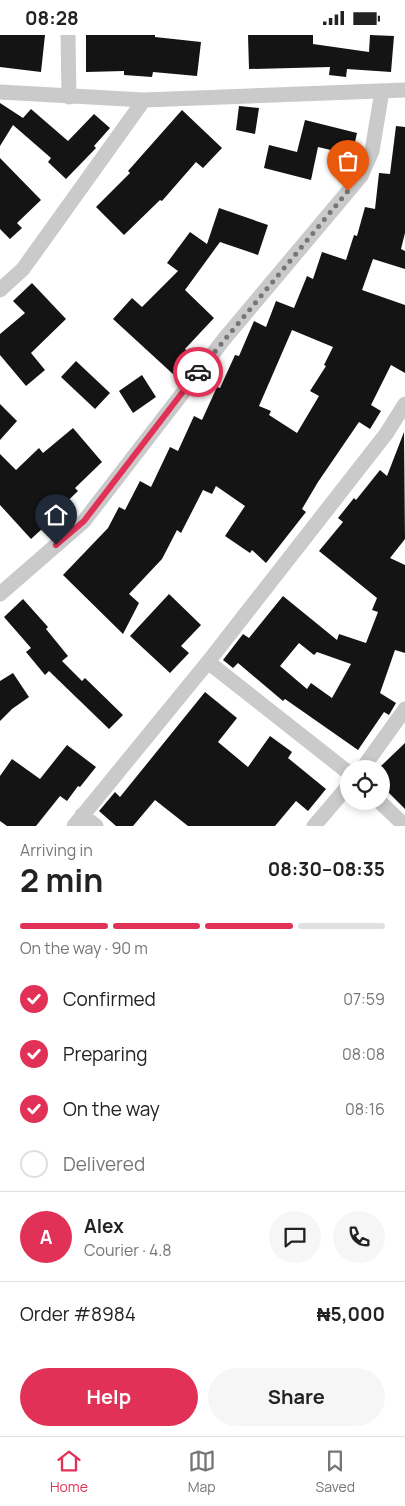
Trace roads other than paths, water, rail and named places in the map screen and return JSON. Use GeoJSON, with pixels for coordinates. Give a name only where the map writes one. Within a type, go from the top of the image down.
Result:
{"type":"FeatureCollection","features":[{"type":"Feature","properties":{"kind":"street"},"geometry":{"type":"LineString","coordinates":[[68,35],[69,97]]}},
{"type":"Feature","properties":{"kind":"street"},"geometry":{"type":"LineString","coordinates":[[0,92],[144,100],[405,90]]}},
{"type":"Feature","properties":{"kind":"street"},"geometry":{"type":"LineString","coordinates":[[0,594],[84,521],[225,337],[361,176],[372,151],[382,91]]}},
{"type":"Feature","properties":{"kind":"street"},"geometry":{"type":"LineString","coordinates":[[0,290],[22,269],[144,100]]}},
{"type":"Feature","properties":{"kind":"street"},"geometry":{"type":"LineString","coordinates":[[96,826],[78,821],[208,662],[380,442],[405,404]]}},
{"type":"Feature","properties":{"kind":"street"},"geometry":{"type":"LineString","coordinates":[[208,662],[340,766]]}},
{"type":"Feature","properties":{"kind":"street"},"geometry":{"type":"LineString","coordinates":[[368,760],[405,709]]}},
{"type":"Feature","properties":{"kind":"street"},"geometry":{"type":"LineString","coordinates":[[314,826],[340,796]]}},
{"type":"Feature","properties":{"kind":"street"},"geometry":{"type":"LineString","coordinates":[[388,810],[405,826]]}}]}
